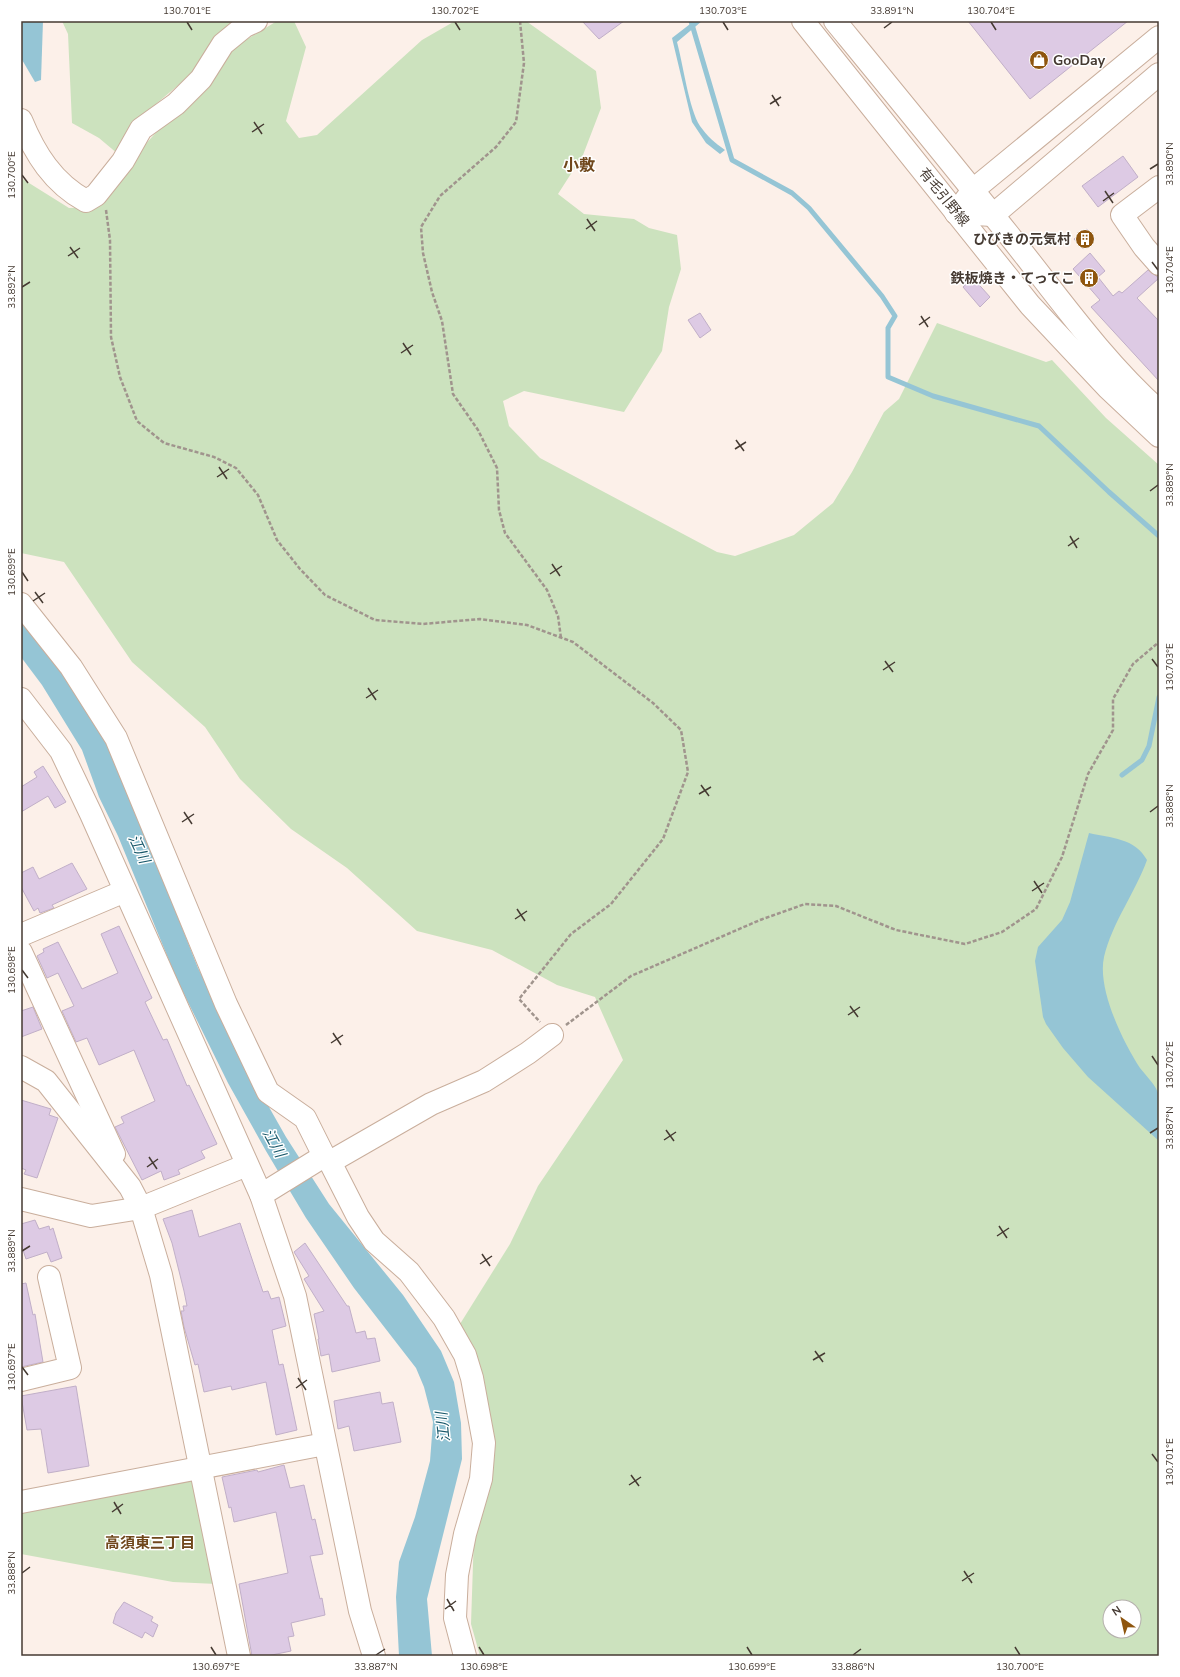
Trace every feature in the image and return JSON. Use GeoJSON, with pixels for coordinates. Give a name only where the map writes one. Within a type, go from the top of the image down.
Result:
{"type":"FeatureCollection","features":[{"type":"Feature","properties":{"kind":"street"},"geometry":{"type":"LineString","coordinates":[[21,120],[32,147],[51,174],[86,201],[96,195],[123,161],[142,128],[176,104],[201,79],[223,44],[245,26],[256,21]]}},
{"type":"Feature","properties":{"kind":"street","name":"有毛引野線"},"geometry":{"type":"LineString","coordinates":[[803,21],[1030,305],[1108,388],[1159,436]]}},
{"type":"Feature","properties":{"kind":"street","name":"有毛引野線"},"geometry":{"type":"LineString","coordinates":[[834,21],[973,190],[1085,331],[1145,398],[1159,411]]}},
{"type":"Feature","properties":{"kind":"street"},"geometry":{"type":"LineString","coordinates":[[956,213],[973,190],[1159,37]]}},
{"type":"Feature","properties":{"kind":"street"},"geometry":{"type":"LineString","coordinates":[[956,213],[993,215],[1159,74]]}},
{"type":"Feature","properties":{"kind":"street"},"geometry":{"type":"LineString","coordinates":[[1159,187],[1122,215],[1144,247],[1159,264]]}},
{"type":"Feature","properties":{"kind":"street"},"geometry":{"type":"LineString","coordinates":[[21,604],[70,667],[116,738],[226,1004],[268,1092],[305,1118],[358,1216],[374,1241],[409,1272],[444,1318],[465,1355],[472,1378],[484,1443],[481,1479],[465,1534],[457,1575],[455,1618],[465,1656]]}},
{"type":"Feature","properties":{"kind":"street"},"geometry":{"type":"LineString","coordinates":[[21,699],[61,751],[261,1195],[295,1296],[360,1611],[374,1656]]}},
{"type":"Feature","properties":{"kind":"street"},"geometry":{"type":"LineString","coordinates":[[21,935],[124,891]]}},
{"type":"Feature","properties":{"kind":"street"},"geometry":{"type":"LineString","coordinates":[[21,952],[140,1208],[162,1275],[239,1656]]}},
{"type":"Feature","properties":{"kind":"street"},"geometry":{"type":"LineString","coordinates":[[261,1195],[292,1177],[327,1160],[431,1104],[484,1081],[528,1053],[552,1035]]}},
{"type":"Feature","properties":{"kind":"street"},"geometry":{"type":"LineString","coordinates":[[21,1067],[46,1081],[130,1187]]}},
{"type":"Feature","properties":{"kind":"street"},"geometry":{"type":"LineString","coordinates":[[21,1199],[91,1216],[140,1208],[247,1165]]}},
{"type":"Feature","properties":{"kind":"street"},"geometry":{"type":"LineString","coordinates":[[21,1380],[70,1368],[49,1277]]}},
{"type":"Feature","properties":{"kind":"street"},"geometry":{"type":"LineString","coordinates":[[21,1502],[325,1444]]}},
{"type":"Feature","properties":{"kind":"path"},"geometry":{"type":"LineString","coordinates":[[520,21],[524,63],[516,122],[496,147],[440,196],[421,227],[423,253],[432,292],[442,321],[453,394],[478,430],[497,468],[499,510],[505,533],[547,590],[558,616],[561,638]]}},
{"type":"Feature","properties":{"kind":"path"},"geometry":{"type":"LineString","coordinates":[[100,190],[107,211],[110,240],[111,337],[120,377],[137,421],[164,443],[214,457],[236,468],[258,495],[277,540],[300,569],[325,595],[375,620],[423,624],[480,619],[527,625],[573,642],[653,703],[681,730],[688,772],[663,839],[611,904],[572,934],[519,999],[552,1035],[632,976],[760,920],[805,904],[836,906],[896,930],[965,944],[1002,932],[1036,909],[1062,857],[1088,774],[1113,730],[1112,699],[1133,664],[1159,642]]}},
{"type":"Feature","properties":{"kind":"green space"},"geometry":{"type":"Polygon","coordinates":[[[62,21],[234,21],[212,40],[195,71],[131,125],[118,154],[99,138],[72,123],[68,34],[62,21]]]}},
{"type":"Feature","properties":{"kind":"green space"},"geometry":{"type":"Polygon","coordinates":[[[277,21],[294,21],[306,47],[286,121],[299,138],[317,135],[422,40],[455,21],[526,21],[596,71],[601,108],[583,155],[558,194],[584,214],[634,219],[649,228],[677,235],[681,269],[669,307],[662,351],[624,412],[524,391],[503,401],[509,426],[540,458],[717,552],[735,556],[794,535],[833,503],[852,472],[884,412],[899,399],[937,323],[1046,362],[1052,360],[1106,418],[1159,465],[1159,1656],[480,1656],[471,1624],[474,1534],[492,1460],[460,1324],[510,1244],[538,1186],[623,1060],[595,997],[557,985],[492,950],[417,931],[347,868],[291,829],[240,779],[205,727],[132,662],[64,562],[21,553],[21,178],[69,208],[98,207],[134,157],[231,49],[277,21]]]}},
{"type":"Feature","properties":{"kind":"green space"},"geometry":{"type":"Polygon","coordinates":[[[188,1477],[196,1483],[217,1584],[173,1582],[21,1554],[22,1512],[188,1477]]]}},
{"type":"Feature","properties":{"kind":"water"},"geometry":{"type":"Polygon","coordinates":[[[21,21],[43,21],[41,80],[35,82],[21,58],[21,21]]]}},
{"type":"Feature","properties":{"kind":"water"},"geometry":{"type":"Polygon","coordinates":[[[694,21],[702,21],[677,42],[689,98],[696,118],[705,133],[725,150],[720,154],[706,143],[692,122],[672,38],[694,21]]]}},
{"type":"Feature","properties":{"kind":"water","name":"江川"},"geometry":{"type":"Polygon","coordinates":[[[21,615],[90,709],[115,758],[198,968],[230,1029],[245,1065],[286,1137],[329,1204],[403,1295],[441,1351],[454,1382],[461,1423],[462,1459],[427,1599],[432,1656],[399,1656],[396,1597],[399,1562],[415,1517],[430,1461],[433,1422],[424,1387],[416,1368],[354,1288],[306,1218],[228,1083],[177,980],[118,836],[99,797],[82,750],[42,685],[21,657],[21,615]]]}},
{"type":"Feature","properties":{"kind":"water"},"geometry":{"type":"Polygon","coordinates":[[[1089,833],[1122,840],[1129,843],[1136,847],[1147,860],[1112,932],[1104,957],[1103,970],[1104,984],[1108,999],[1119,1030],[1133,1057],[1158,1092],[1160,1100],[1159,1141],[1088,1077],[1063,1048],[1046,1024],[1043,1017],[1035,961],[1038,947],[1062,920],[1070,902],[1089,833]]]}},
{"type":"Feature","properties":{"kind":"building"},"geometry":{"type":"Polygon","coordinates":[[[582,21],[624,21],[599,39],[582,21]]]}},
{"type":"Feature","properties":{"kind":"building","name":"GooDay"},"geometry":{"type":"Polygon","coordinates":[[[968,21],[1128,21],[1030,99],[968,21]]]}},
{"type":"Feature","properties":{"kind":"building"},"geometry":{"type":"Polygon","coordinates":[[[1123,156],[1138,177],[1098,207],[1082,186],[1123,156]]]}},
{"type":"Feature","properties":{"kind":"building","name":"ひびきの元気村"},"geometry":{"type":"Polygon","coordinates":[[[1087,229],[1095,239],[1083,249],[1074,239],[1087,229]]]}},
{"type":"Feature","properties":{"kind":"building"},"geometry":{"type":"Polygon","coordinates":[[[1090,253],[1105,271],[1098,277],[1113,296],[1119,291],[1122,293],[1148,270],[1159,278],[1137,298],[1159,321],[1159,381],[1091,307],[1100,300],[1073,269],[1090,253]]]}},
{"type":"Feature","properties":{"kind":"building"},"geometry":{"type":"Polygon","coordinates":[[[973,278],[990,297],[980,307],[963,287],[973,278]]]}},
{"type":"Feature","properties":{"kind":"building"},"geometry":{"type":"Polygon","coordinates":[[[700,313],[711,330],[700,338],[688,320],[700,313]]]}},
{"type":"Feature","properties":{"kind":"building"},"geometry":{"type":"Polygon","coordinates":[[[43,766],[66,802],[55,808],[48,796],[21,812],[21,787],[37,777],[34,772],[43,766]]]}},
{"type":"Feature","properties":{"kind":"building"},"geometry":{"type":"Polygon","coordinates":[[[72,863],[87,889],[52,905],[54,908],[40,913],[38,908],[34,911],[21,887],[21,873],[33,867],[39,879],[72,863]]]}},
{"type":"Feature","properties":{"kind":"building"},"geometry":{"type":"Polygon","coordinates":[[[119,926],[152,998],[145,1002],[163,1040],[167,1039],[187,1086],[189,1085],[217,1144],[201,1151],[205,1158],[178,1170],[180,1174],[164,1180],[161,1171],[142,1180],[115,1127],[124,1123],[121,1117],[155,1101],[134,1050],[99,1065],[87,1038],[76,1042],[62,1011],[74,1006],[58,973],[47,978],[37,956],[44,952],[43,949],[58,942],[82,989],[118,973],[101,934],[119,926]]]}},
{"type":"Feature","properties":{"kind":"building"},"geometry":{"type":"Polygon","coordinates":[[[33,1007],[42,1029],[21,1037],[21,1011],[33,1007]]]}},
{"type":"Feature","properties":{"kind":"building"},"geometry":{"type":"Polygon","coordinates":[[[21,1100],[51,1109],[49,1115],[58,1118],[37,1178],[24,1174],[26,1170],[21,1168],[21,1100]]]}},
{"type":"Feature","properties":{"kind":"building"},"geometry":{"type":"Polygon","coordinates":[[[192,1210],[199,1237],[240,1223],[263,1292],[268,1291],[271,1299],[279,1297],[286,1326],[272,1330],[279,1365],[283,1364],[297,1430],[276,1435],[266,1382],[232,1390],[231,1386],[204,1392],[198,1364],[195,1365],[184,1327],[181,1311],[184,1311],[183,1306],[187,1306],[172,1243],[163,1219],[192,1210]]]}},
{"type":"Feature","properties":{"kind":"building"},"geometry":{"type":"Polygon","coordinates":[[[35,1220],[39,1229],[49,1226],[50,1230],[53,1228],[62,1258],[51,1262],[47,1252],[26,1259],[21,1244],[21,1224],[35,1220]]]}},
{"type":"Feature","properties":{"kind":"building"},"geometry":{"type":"Polygon","coordinates":[[[305,1243],[347,1306],[349,1306],[356,1333],[365,1331],[367,1339],[375,1338],[380,1361],[332,1372],[329,1354],[321,1356],[314,1314],[324,1311],[304,1279],[309,1276],[294,1252],[305,1243]]]}},
{"type":"Feature","properties":{"kind":"building"},"geometry":{"type":"Polygon","coordinates":[[[26,1283],[33,1315],[35,1314],[43,1362],[21,1367],[21,1284],[26,1283]]]}},
{"type":"Feature","properties":{"kind":"building"},"geometry":{"type":"Polygon","coordinates":[[[76,1386],[89,1466],[48,1473],[41,1429],[27,1430],[21,1396],[76,1386]]]}},
{"type":"Feature","properties":{"kind":"building"},"geometry":{"type":"Polygon","coordinates":[[[380,1392],[382,1404],[393,1402],[401,1442],[354,1451],[349,1426],[338,1429],[334,1401],[380,1392]]]}},
{"type":"Feature","properties":{"kind":"building"},"geometry":{"type":"Polygon","coordinates":[[[284,1465],[290,1488],[304,1485],[312,1520],[315,1519],[323,1554],[310,1556],[320,1599],[322,1598],[325,1615],[291,1623],[294,1636],[288,1637],[291,1651],[267,1656],[252,1656],[239,1584],[288,1573],[276,1512],[234,1522],[231,1507],[229,1508],[222,1477],[257,1470],[258,1472],[284,1465]]]}},
{"type":"Feature","properties":{"kind":"building"},"geometry":{"type":"Polygon","coordinates":[[[124,1602],[153,1617],[151,1621],[158,1625],[153,1637],[145,1632],[142,1638],[113,1623],[116,1613],[124,1602]]]}},
{"type":"Feature","properties":{"kind":"waterway"},"geometry":{"type":"LineString","coordinates":[[691,21],[732,160],[792,193],[809,208],[882,296],[895,316],[888,328],[888,377],[933,396],[1039,426],[1109,492],[1159,536]]}},
{"type":"Feature","properties":{"kind":"waterway"},"geometry":{"type":"LineString","coordinates":[[1122,775],[1142,760],[1149,746],[1159,697]]}},
{"type":"Feature","properties":{"kind":"place","name":"GooDay"},"geometry":{"type":"Point","coordinates":[1039,60]}},
{"type":"Feature","properties":{"kind":"place","name":"ひびきの元気村"},"geometry":{"type":"Point","coordinates":[1085,239]}},
{"type":"Feature","properties":{"kind":"place","name":"鉄板焼き・てってこ"},"geometry":{"type":"Point","coordinates":[1089,278]}},
{"type":"Feature","properties":{"kind":"district","name":"小敷"},"geometry":{"type":"Point","coordinates":[579,166]}},
{"type":"Feature","properties":{"kind":"district","name":"高須東三丁目"},"geometry":{"type":"Point","coordinates":[150,1543]}}]}
